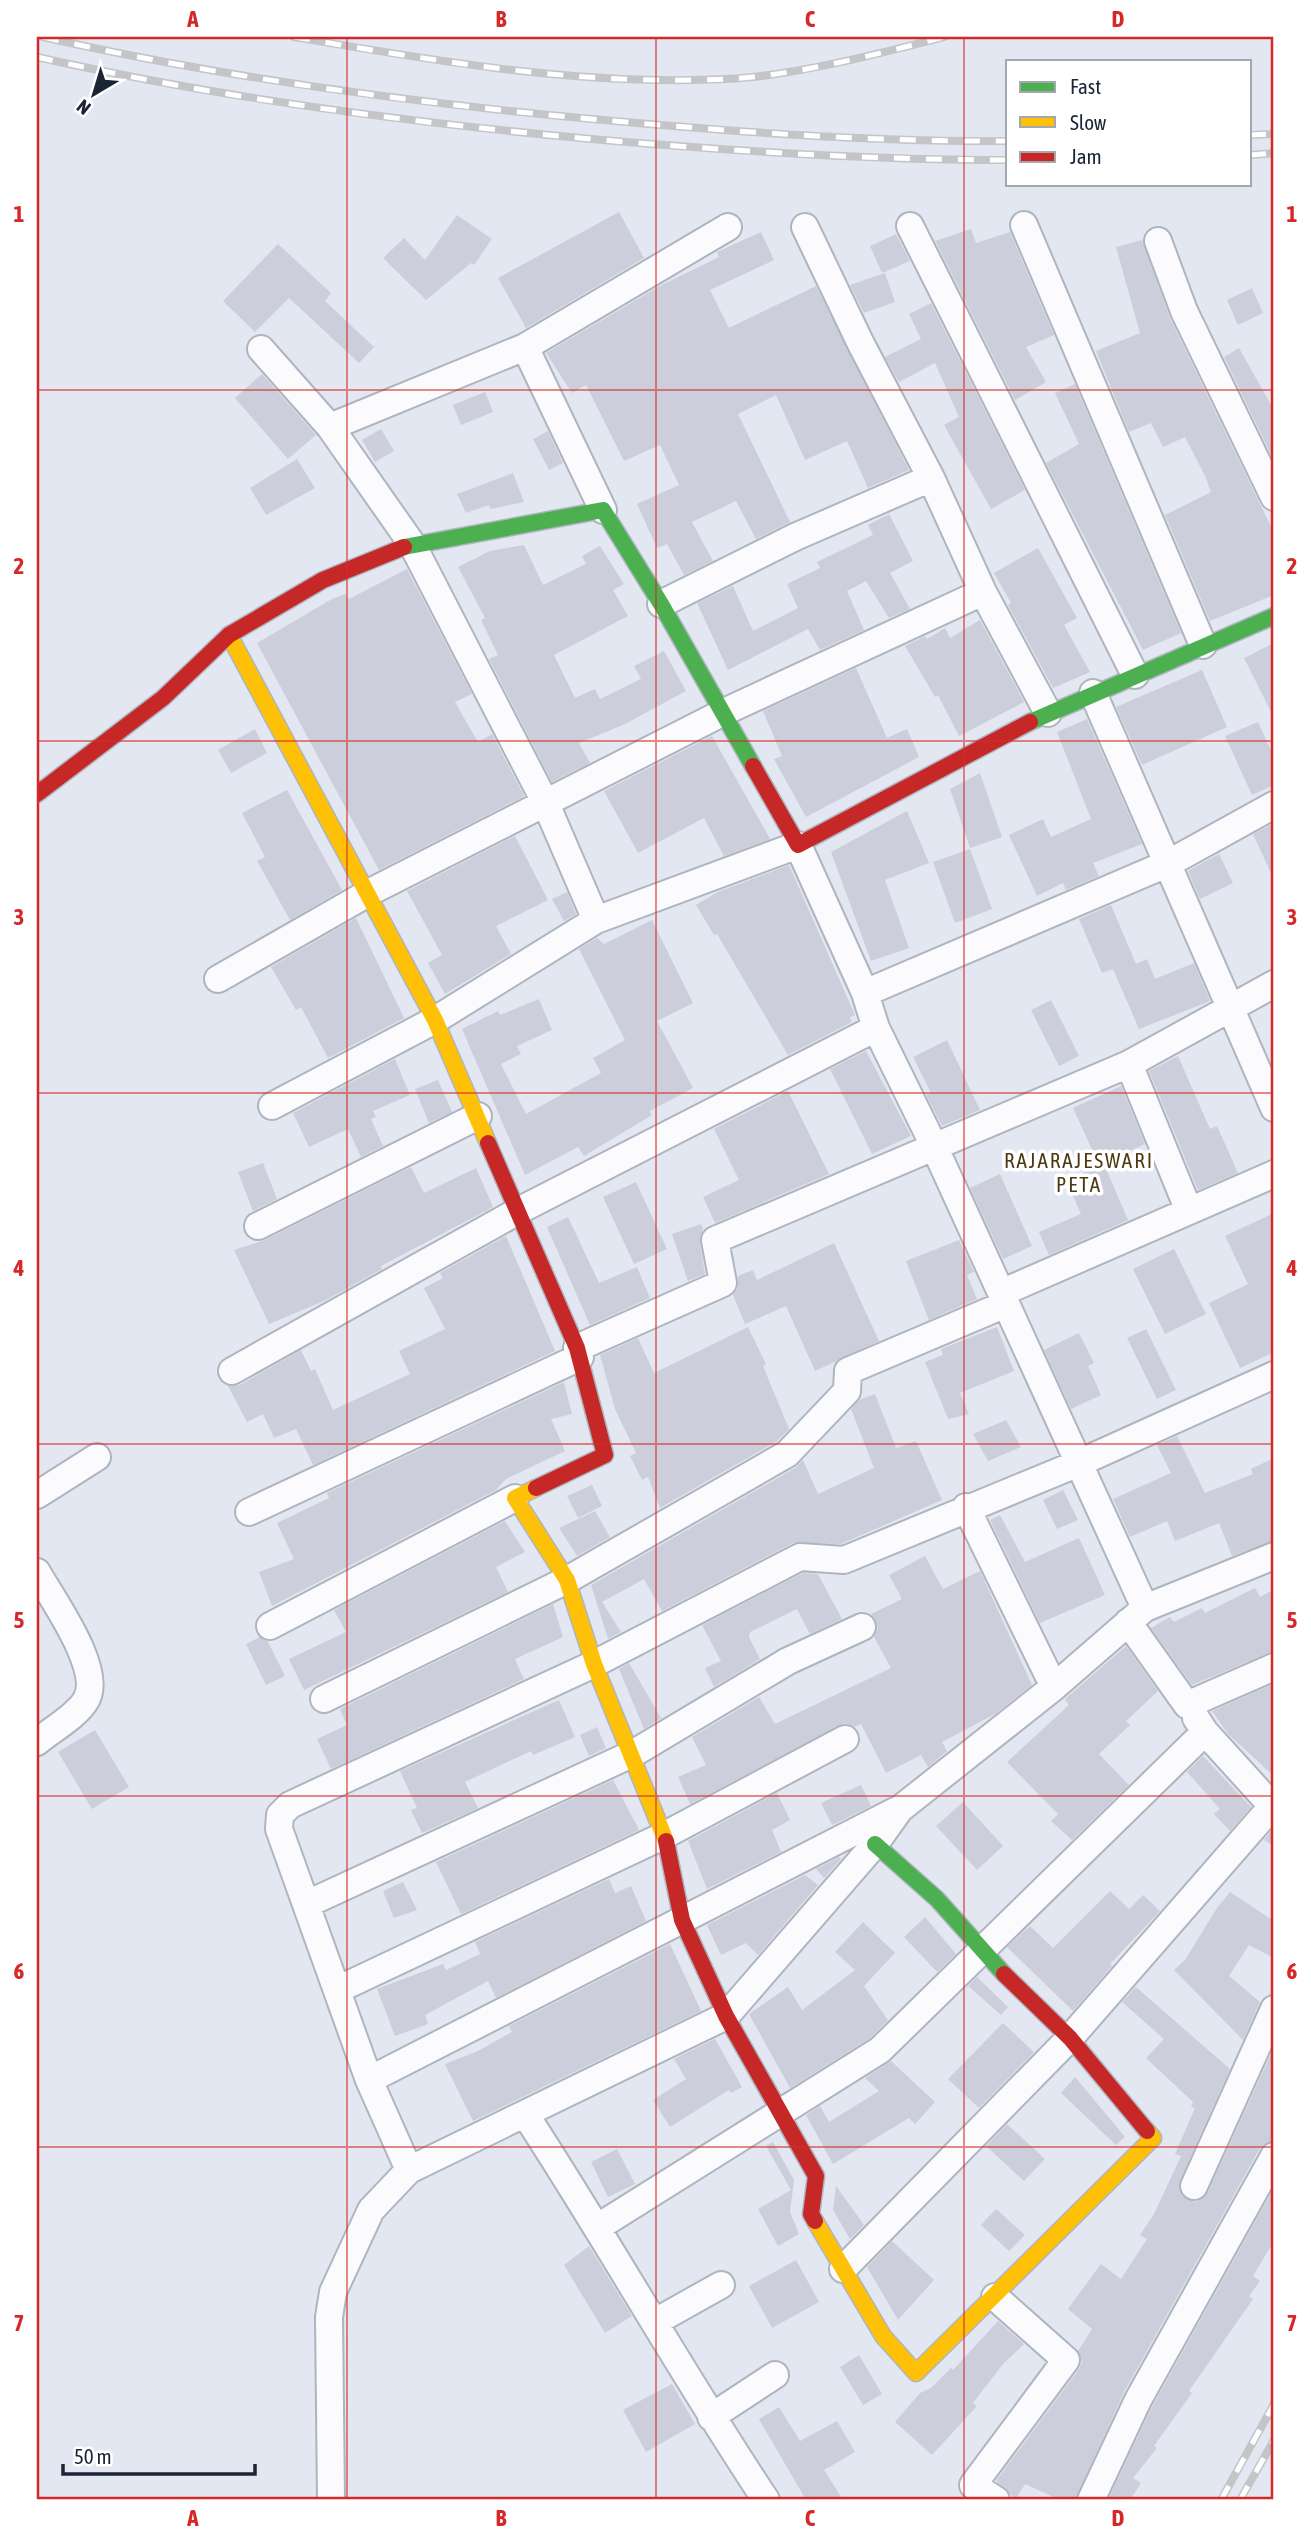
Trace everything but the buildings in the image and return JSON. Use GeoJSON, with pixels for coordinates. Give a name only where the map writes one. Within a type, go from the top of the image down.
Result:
{"type":"FeatureCollection","features":[{"type":"Feature","properties":{"kind":"street"},"geometry":{"type":"LineString","coordinates":[[1024,225],[1203,645]]}},
{"type":"Feature","properties":{"kind":"street"},"geometry":{"type":"LineString","coordinates":[[911,226],[1135,675]]}},
{"type":"Feature","properties":{"kind":"street"},"geometry":{"type":"LineString","coordinates":[[330,427],[525,347],[728,227]]}},
{"type":"Feature","properties":{"kind":"street"},"geometry":{"type":"LineString","coordinates":[[806,228],[860,342],[931,478],[983,592],[1048,713]]}},
{"type":"Feature","properties":{"kind":"street"},"geometry":{"type":"LineString","coordinates":[[1158,241],[1184,310],[1274,496]]}},
{"type":"Feature","properties":{"kind":"street"},"geometry":{"type":"LineString","coordinates":[[525,347],[603,510],[724,712],[798,845],[865,993],[876,1028],[934,1146],[1079,1463],[1137,1615],[1205,1732],[1273,1806],[1070,2038],[843,2269]]}},
{"type":"Feature","properties":{"kind":"street"},"geometry":{"type":"LineString","coordinates":[[261,349],[330,427],[412,544],[547,804],[596,920]]}},
{"type":"Feature","properties":{"kind":"street"},"geometry":{"type":"LineString","coordinates":[[661,604],[795,537],[931,478]]}},
{"type":"Feature","properties":{"kind":"street"},"geometry":{"type":"LineString","coordinates":[[37,794],[163,698],[229,635],[323,580],[412,544],[603,510]]}},
{"type":"Feature","properties":{"kind":"street"},"geometry":{"type":"LineString","coordinates":[[218,979],[370,892],[724,712],[983,592]]}},
{"type":"Feature","properties":{"kind":"street"},"geometry":{"type":"LineString","coordinates":[[272,1106],[435,1020],[596,920],[798,845],[1048,713],[1274,617]]}},
{"type":"Feature","properties":{"kind":"street"},"geometry":{"type":"LineString","coordinates":[[229,635],[370,892],[435,1020],[520,1210],[579,1353],[605,1455],[515,1498],[270,1626]]}},
{"type":"Feature","properties":{"kind":"street"},"geometry":{"type":"LineString","coordinates":[[1093,693],[1274,1108]]}},
{"type":"Feature","properties":{"kind":"street"},"geometry":{"type":"LineString","coordinates":[[865,993],[1169,863],[1274,805]]}},
{"type":"Feature","properties":{"kind":"street"},"geometry":{"type":"LineString","coordinates":[[249,1512],[723,1283],[715,1240],[1129,1065],[1274,984]]}},
{"type":"Feature","properties":{"kind":"street"},"geometry":{"type":"LineString","coordinates":[[232,1371],[520,1210],[876,1028]]}},
{"type":"Feature","properties":{"kind":"street"},"geometry":{"type":"LineString","coordinates":[[1129,1065],[1189,1211]]}},
{"type":"Feature","properties":{"kind":"street"},"geometry":{"type":"LineString","coordinates":[[258,1226],[478,1116]]}},
{"type":"Feature","properties":{"kind":"street"},"geometry":{"type":"LineString","coordinates":[[324,1699],[567,1580],[787,1454],[847,1391],[848,1371],[1274,1174]]}},
{"type":"Feature","properties":{"kind":"street"},"geometry":{"type":"LineString","coordinates":[[409,2171],[369,2080],[339,1989],[279,1829],[281,1815],[290,1805],[594,1664],[800,1557],[844,1560],[966,1507],[1079,1463],[1274,1375]]}},
{"type":"Feature","properties":{"kind":"street"},"geometry":{"type":"LineString","coordinates":[[37,1495],[97,1457]]}},
{"type":"Feature","properties":{"kind":"street"},"geometry":{"type":"LineString","coordinates":[[515,1498],[567,1580],[594,1664],[634,1753],[666,1835],[682,1920],[726,2016],[816,2176],[811,2214],[883,2336],[916,2372],[995,2297],[1153,2138],[1070,2038],[981,1951],[937,1899],[875,1844]]}},
{"type":"Feature","properties":{"kind":"street"},"geometry":{"type":"LineString","coordinates":[[966,1507],[1054,1687]]}},
{"type":"Feature","properties":{"kind":"street"},"geometry":{"type":"LineString","coordinates":[[369,2080],[900,1809],[1054,1687],[1137,1615],[1274,1556]]}},
{"type":"Feature","properties":{"kind":"street"},"geometry":{"type":"LineString","coordinates":[[37,1572],[76,1641],[89,1673],[91,1687],[85,1702],[37,1742]]}},
{"type":"Feature","properties":{"kind":"street"},"geometry":{"type":"LineString","coordinates":[[307,1904],[634,1753],[788,1661],[862,1627]]}},
{"type":"Feature","properties":{"kind":"street"},"geometry":{"type":"LineString","coordinates":[[1188,1705],[1274,1667]]}},
{"type":"Feature","properties":{"kind":"street"},"geometry":{"type":"LineString","coordinates":[[598,2227],[880,2050],[1205,1732]]}},
{"type":"Feature","properties":{"kind":"street"},"geometry":{"type":"LineString","coordinates":[[339,1989],[666,1835],[845,1739]]}},
{"type":"Feature","properties":{"kind":"street"},"geometry":{"type":"LineString","coordinates":[[331,2500],[329,2318],[333,2292],[370,2210],[409,2171],[726,2016],[875,1844],[900,1809]]}},
{"type":"Feature","properties":{"kind":"street"},"geometry":{"type":"LineString","coordinates":[[1194,2186],[1274,2009]]}},
{"type":"Feature","properties":{"kind":"street"},"geometry":{"type":"LineString","coordinates":[[525,2114],[766,2500]]}},
{"type":"Feature","properties":{"kind":"street"},"geometry":{"type":"LineString","coordinates":[[1091,2500],[1138,2400],[1274,2156]]}},
{"type":"Feature","properties":{"kind":"street"},"geometry":{"type":"LineString","coordinates":[[655,2322],[721,2286]]}},
{"type":"Feature","properties":{"kind":"street"},"geometry":{"type":"LineString","coordinates":[[995,2297],[1066,2360],[973,2485],[996,2500]]}},
{"type":"Feature","properties":{"kind":"street"},"geometry":{"type":"LineString","coordinates":[[712,2417],[775,2375]]}},
{"type":"Feature","properties":{"kind":"railway"},"geometry":{"type":"LineString","coordinates":[[43,37],[243,76],[513,111],[794,135],[1006,141]]}},
{"type":"Feature","properties":{"kind":"railway"},"geometry":{"type":"LineString","coordinates":[[294,37],[509,70],[617,79],[672,80],[779,74],[944,37]]}},
{"type":"Feature","properties":{"kind":"railway"},"geometry":{"type":"LineString","coordinates":[[37,57],[174,85],[312,107],[521,132],[800,154],[1006,160]]}},
{"type":"Feature","properties":{"kind":"railway"},"geometry":{"type":"LineString","coordinates":[[1252,135],[1274,134]]}},
{"type":"Feature","properties":{"kind":"railway"},"geometry":{"type":"LineString","coordinates":[[1252,155],[1274,153]]}},
{"type":"Feature","properties":{"kind":"railway"},"geometry":{"type":"LineString","coordinates":[[1221,2500],[1274,2404]]}},
{"type":"Feature","properties":{"kind":"railway"},"geometry":{"type":"LineString","coordinates":[[1240,2500],[1274,2440]]}},
{"type":"Feature","properties":{"kind":"traffic: fast"},"geometry":{"type":"LineString","coordinates":[[404,547],[603,510],[661,604],[753,766]]}},
{"type":"Feature","properties":{"kind":"traffic: fast"},"geometry":{"type":"LineString","coordinates":[[1030,722],[1274,616]]}},
{"type":"Feature","properties":{"kind":"traffic: fast"},"geometry":{"type":"LineString","coordinates":[[875,1844],[937,1899],[1004,1974]]}},
{"type":"Feature","properties":{"kind":"traffic: slow"},"geometry":{"type":"LineString","coordinates":[[229,635],[435,1020],[488,1143]]}},
{"type":"Feature","properties":{"kind":"traffic: slow"},"geometry":{"type":"LineString","coordinates":[[536,1488],[515,1498],[567,1580],[594,1664],[666,1841]]}},
{"type":"Feature","properties":{"kind":"traffic: slow"},"geometry":{"type":"LineString","coordinates":[[815,2221],[883,2336],[916,2373],[1153,2138],[1147,2131]]}},
{"type":"Feature","properties":{"kind":"traffic: jam"},"geometry":{"type":"LineString","coordinates":[[37,794],[163,698],[229,635],[323,580],[404,547]]}},
{"type":"Feature","properties":{"kind":"traffic: jam"},"geometry":{"type":"LineString","coordinates":[[753,766],[798,845],[1030,722]]}},
{"type":"Feature","properties":{"kind":"traffic: jam"},"geometry":{"type":"LineString","coordinates":[[488,1143],[577,1348],[605,1455],[536,1488]]}},
{"type":"Feature","properties":{"kind":"traffic: jam"},"geometry":{"type":"LineString","coordinates":[[666,1841],[682,1920],[726,2016],[816,2176],[811,2214],[815,2221]]}},
{"type":"Feature","properties":{"kind":"traffic: jam"},"geometry":{"type":"LineString","coordinates":[[1004,1974],[1070,2038],[1147,2131]]}},
{"type":"Feature","properties":{"kind":"district","name":"RAJARAJESWARI PETA"},"geometry":{"type":"Point","coordinates":[1079,1172]}}]}
